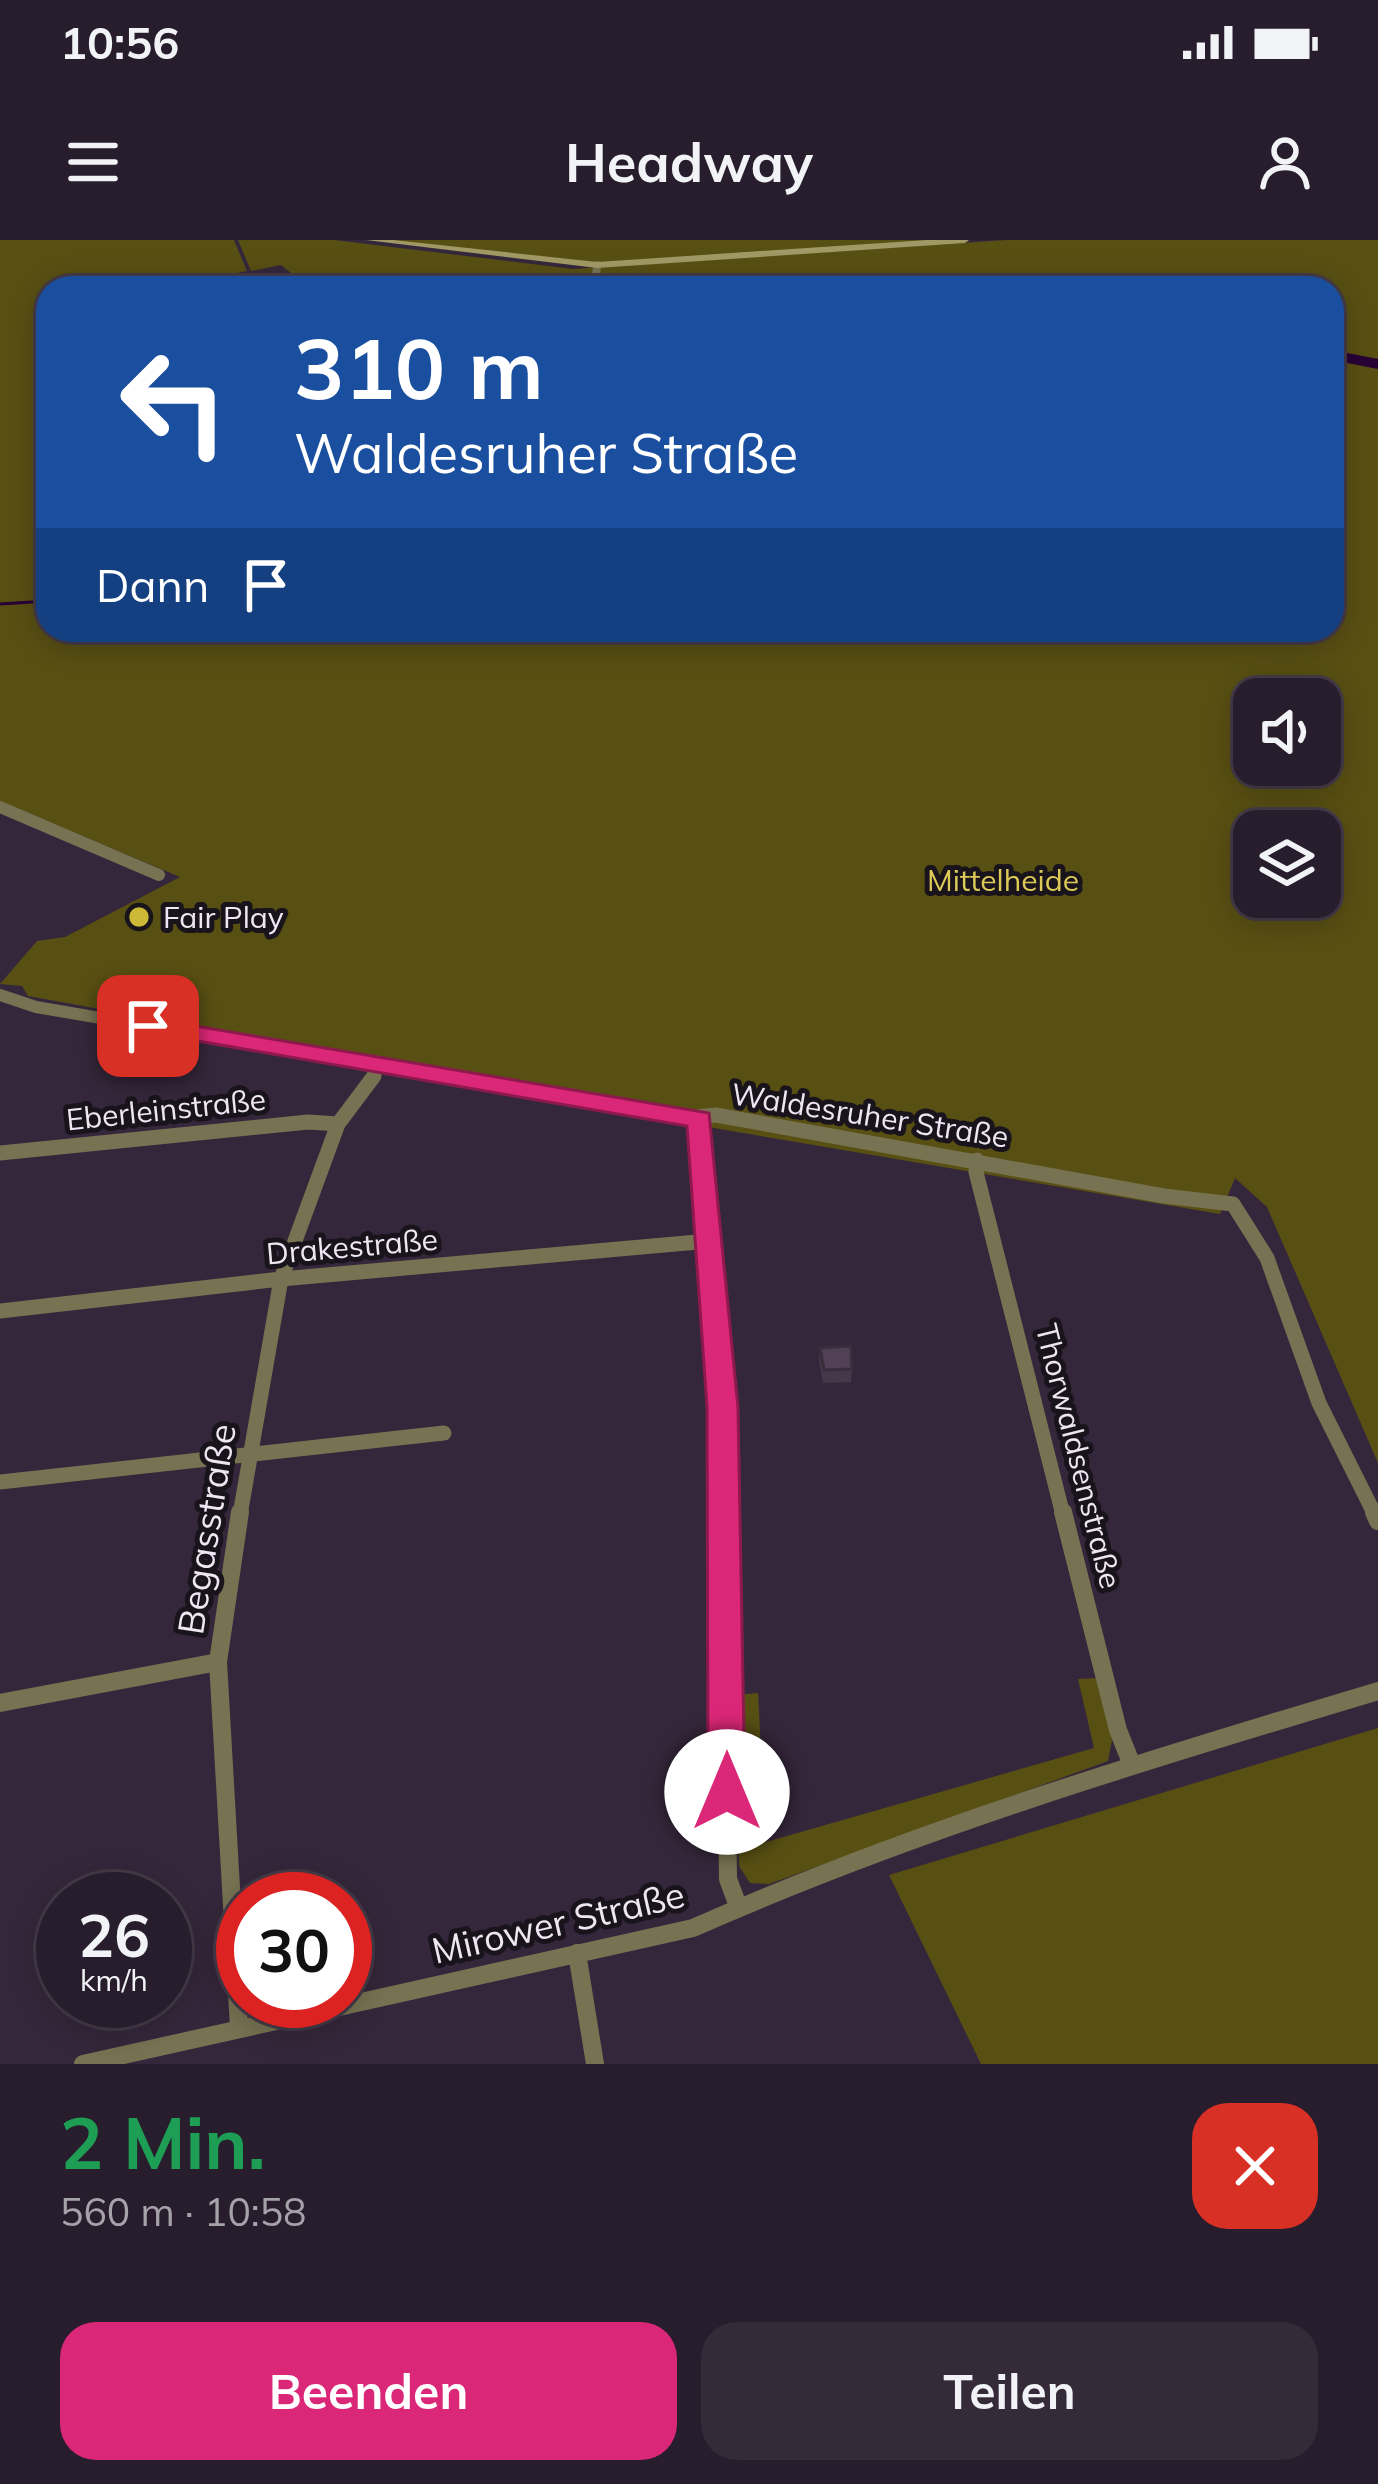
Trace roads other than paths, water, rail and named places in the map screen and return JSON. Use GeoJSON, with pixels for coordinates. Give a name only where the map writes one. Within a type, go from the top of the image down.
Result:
{"type":"FeatureCollection","features":[{"type":"Feature","properties":{"kind":"main road"},"geometry":{"type":"LineString","coordinates":[[370,240],[598,265],[965,240]]}},
{"type":"Feature","properties":{"kind":"street"},"geometry":{"type":"LineString","coordinates":[[597,276],[598,265]]}},
{"type":"Feature","properties":{"kind":"street"},"geometry":{"type":"LineString","coordinates":[[0,807],[159,874]]}},
{"type":"Feature","properties":{"kind":"street","name":"Waldesruher Straße"},"geometry":{"type":"LineString","coordinates":[[1,996],[35,1007],[379,1066],[700,1119],[716,1115],[1234,1204],[1267,1258],[1319,1403],[1378,1521]]}},
{"type":"Feature","properties":{"kind":"street","name":"Begasstraße"},"geometry":{"type":"LineString","coordinates":[[230,1872],[218,1662],[281,1279],[338,1124],[366,1091],[379,1066]]}},
{"type":"Feature","properties":{"kind":"street"},"geometry":{"type":"LineString","coordinates":[[700,1119],[722,1407],[728,1879],[738,1906]]}},
{"type":"Feature","properties":{"kind":"street","name":"Eberleinstraße"},"geometry":{"type":"LineString","coordinates":[[0,1153],[308,1122],[338,1124]]}},
{"type":"Feature","properties":{"kind":"street","name":"Thorwaldsenstraße"},"geometry":{"type":"LineString","coordinates":[[977,1160],[976,1172],[1121,1742],[1132,1765]]}},
{"type":"Feature","properties":{"kind":"street","name":"Drakestraße"},"geometry":{"type":"LineString","coordinates":[[0,1311],[281,1279],[709,1240]]}},
{"type":"Feature","properties":{"kind":"street"},"geometry":{"type":"LineString","coordinates":[[0,1482],[444,1433]]}},
{"type":"Feature","properties":{"kind":"street"},"geometry":{"type":"LineString","coordinates":[[0,1702],[218,1662]]}},
{"type":"Feature","properties":{"kind":"street","name":"Mirower Straße"},"geometry":{"type":"LineString","coordinates":[[372,1998],[693,1928],[738,1906],[1132,1765],[1378,1691]]}},
{"type":"Feature","properties":{"kind":"street"},"geometry":{"type":"LineString","coordinates":[[577,1953],[595,2064]]}},
{"type":"Feature","properties":{"kind":"street","name":"Mirower Straße"},"geometry":{"type":"LineString","coordinates":[[82,2064],[235,2028]]}},
{"type":"Feature","properties":{"kind":"waterway"},"geometry":{"type":"LineString","coordinates":[[1344,357],[1378,364]]}},
{"type":"Feature","properties":{"kind":"waterway"},"geometry":{"type":"LineString","coordinates":[[0,604],[36,602]]}},
{"type":"Feature","properties":{"kind":"place","name":"Fair Play"},"geometry":{"type":"Point","coordinates":[139,917]}},
{"type":"Feature","properties":{"kind":"park label","name":"Mittelheide"},"geometry":{"type":"Point","coordinates":[1003,880]}}]}
